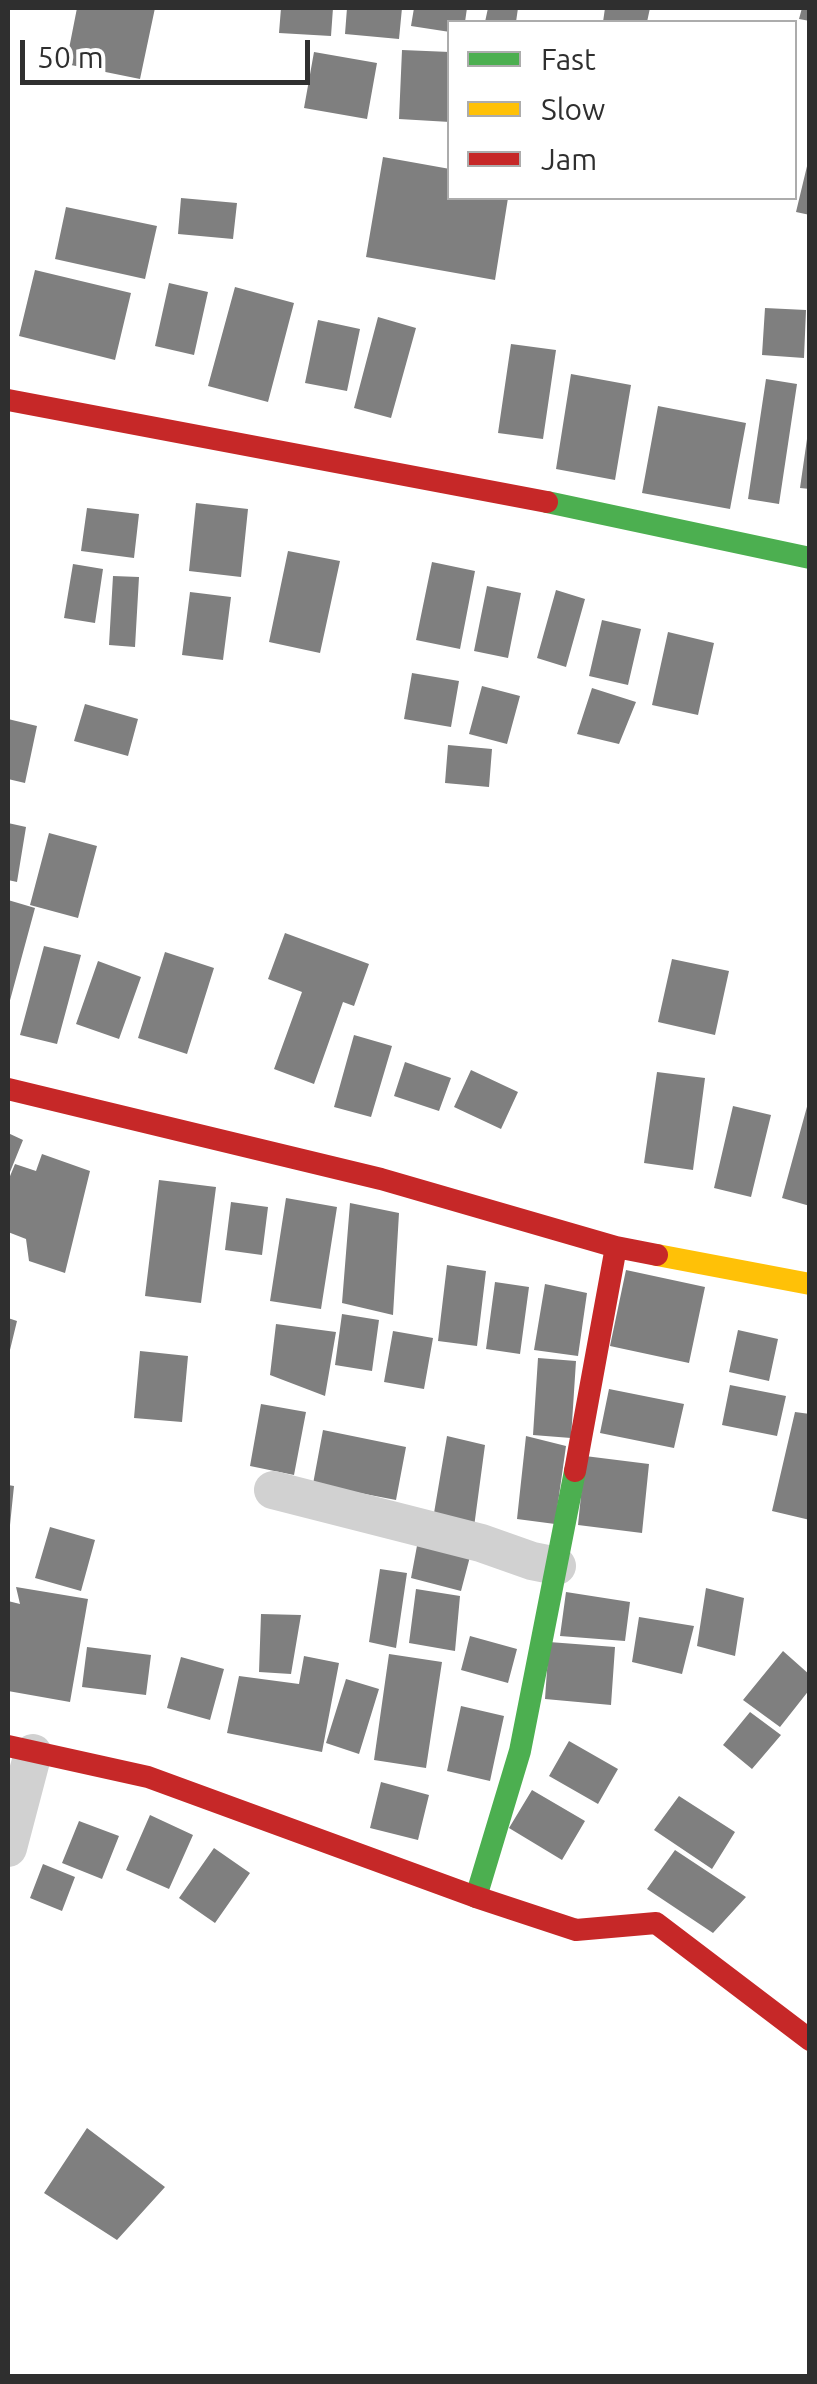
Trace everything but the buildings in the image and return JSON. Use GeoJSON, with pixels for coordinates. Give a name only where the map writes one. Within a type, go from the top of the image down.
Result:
{"type":"FeatureCollection","features":[{"type":"Feature","properties":{"kind":"street"},"geometry":{"type":"LineString","coordinates":[[8,400],[535,499],[810,558]]}},
{"type":"Feature","properties":{"kind":"street"},"geometry":{"type":"LineString","coordinates":[[8,1089],[381,1179],[616,1247],[810,1284]]}},
{"type":"Feature","properties":{"kind":"street"},"geometry":{"type":"LineString","coordinates":[[476,1897],[520,1751],[616,1247]]}},
{"type":"Feature","properties":{"kind":"street"},"geometry":{"type":"LineString","coordinates":[[273,1490],[557,1566]]}},
{"type":"Feature","properties":{"kind":"street"},"geometry":{"type":"LineString","coordinates":[[8,1848],[20,1750],[148,1777],[576,1930],[656,1923],[810,2040]]}},
{"type":"Feature","properties":{"kind":"traffic: fast"},"geometry":{"type":"LineString","coordinates":[[547,502],[810,558]]}},
{"type":"Feature","properties":{"kind":"traffic: fast"},"geometry":{"type":"LineString","coordinates":[[476,1897],[520,1751],[575,1471]]}},
{"type":"Feature","properties":{"kind":"traffic: slow"},"geometry":{"type":"LineString","coordinates":[[657,1255],[810,1284]]}},
{"type":"Feature","properties":{"kind":"traffic: jam"},"geometry":{"type":"LineString","coordinates":[[8,400],[547,502]]}},
{"type":"Feature","properties":{"kind":"traffic: jam"},"geometry":{"type":"LineString","coordinates":[[8,1089],[381,1179],[616,1247],[657,1255]]}},
{"type":"Feature","properties":{"kind":"traffic: jam"},"geometry":{"type":"LineString","coordinates":[[575,1471],[616,1247]]}},
{"type":"Feature","properties":{"kind":"traffic: jam"},"geometry":{"type":"LineString","coordinates":[[8,1746],[148,1777],[576,1930],[656,1923],[810,2040]]}}]}
